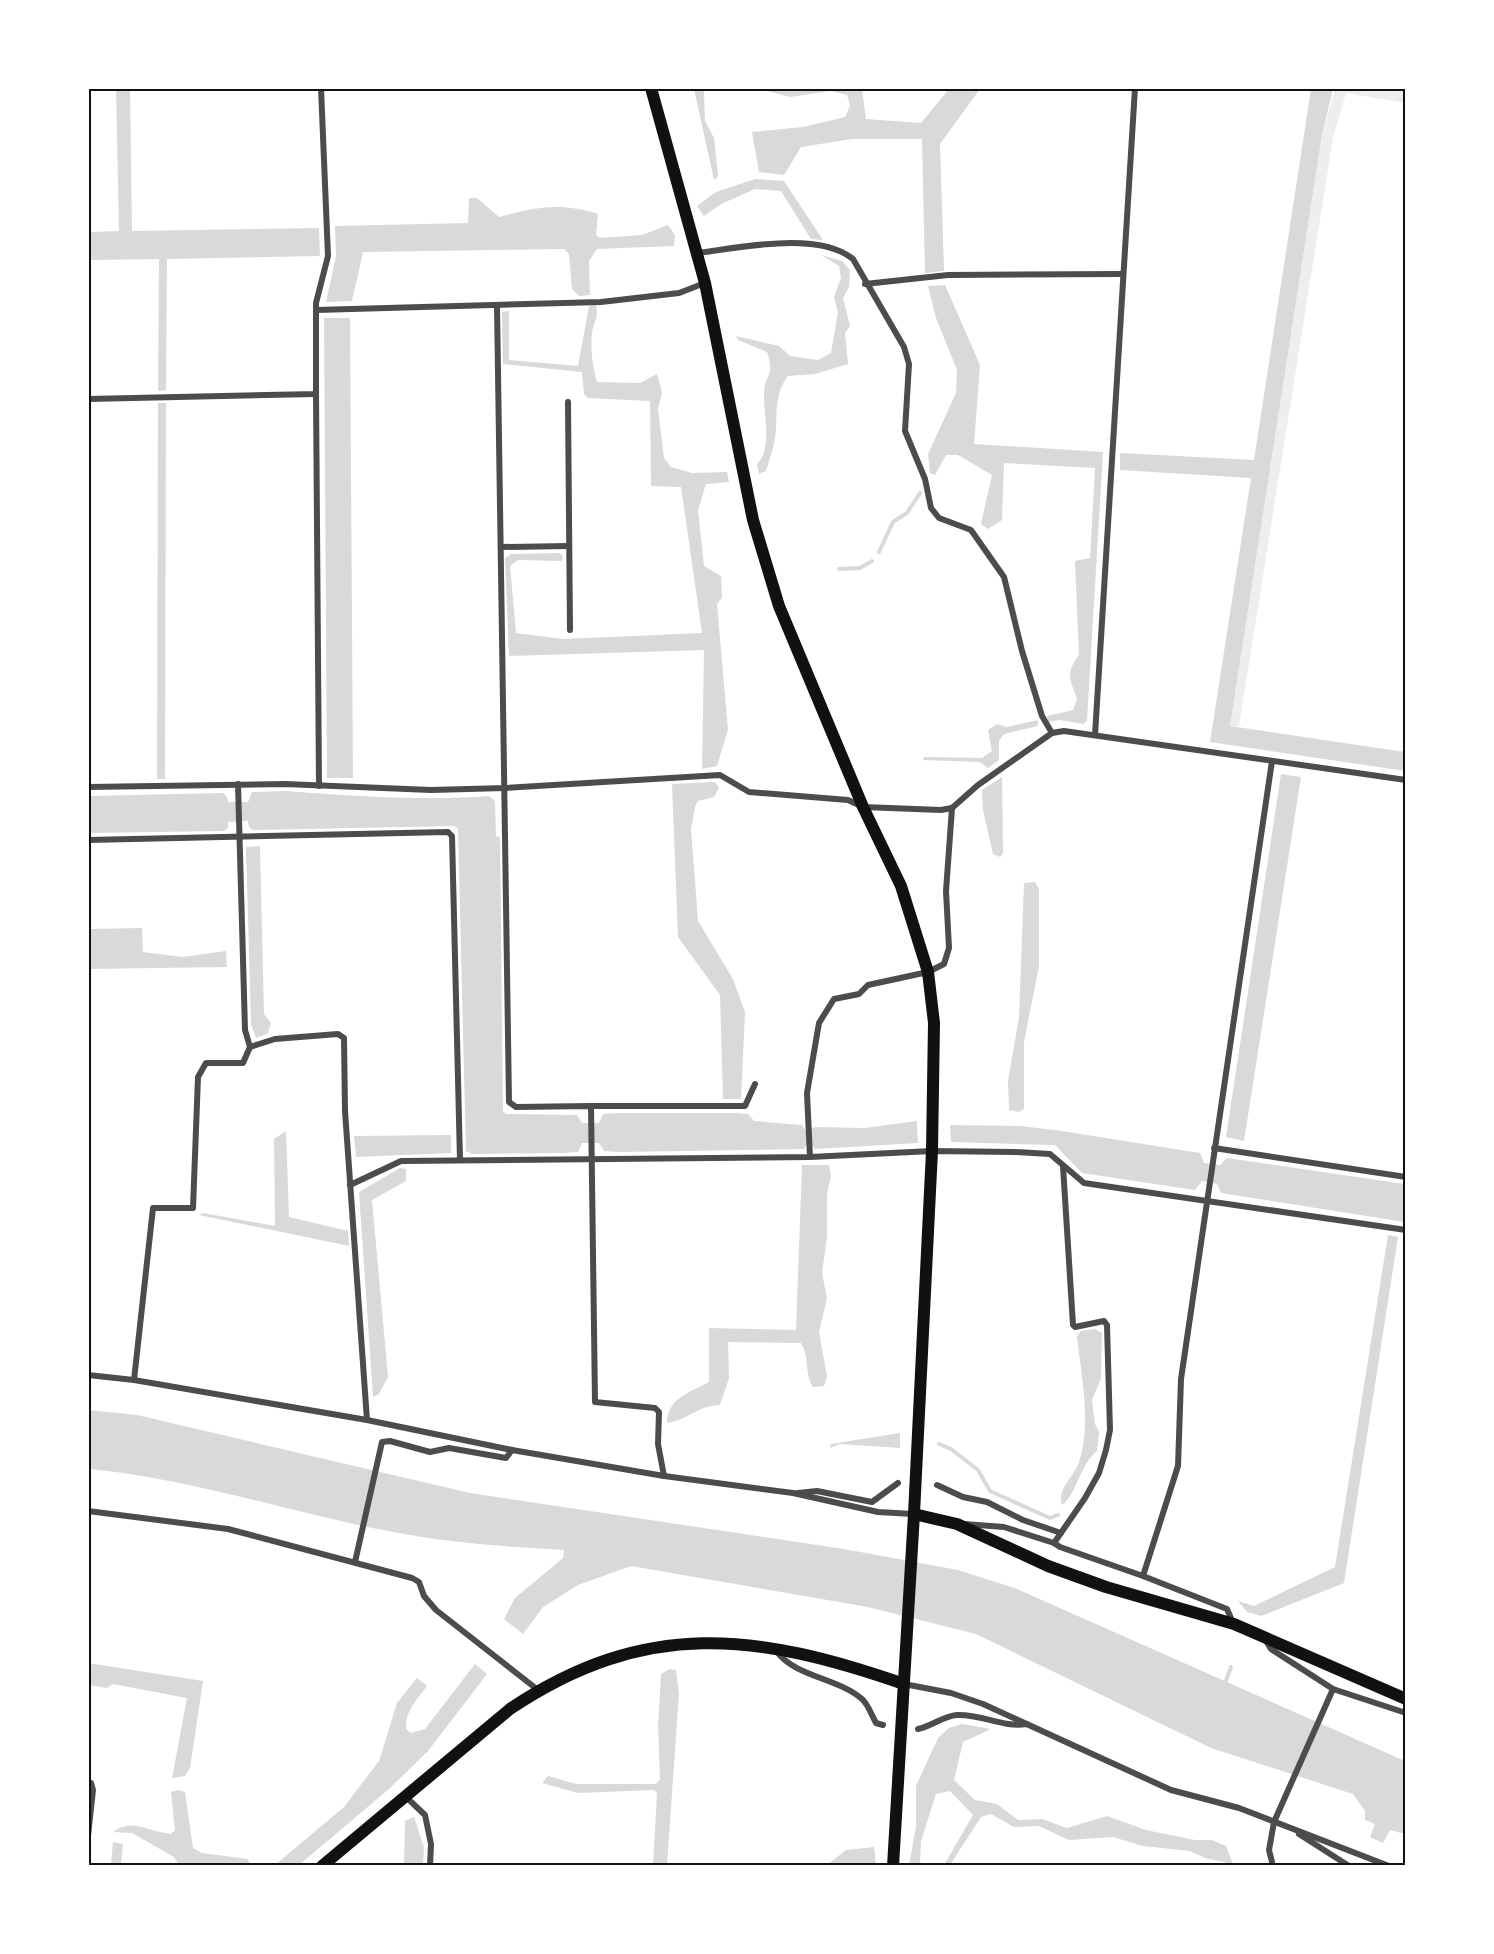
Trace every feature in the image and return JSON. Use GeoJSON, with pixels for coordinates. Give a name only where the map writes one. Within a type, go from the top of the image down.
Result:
{"type":"FeatureCollection","features":[{"type":"Feature","properties":{"kind":"highway"},"geometry":{"type":"LineString","coordinates":[[651,88],[705,283],[753,519],[779,606],[863,807],[901,886],[928,972],[934,1023],[932,1150],[914,1514],[893,1866]]}},
{"type":"Feature","properties":{"kind":"highway"},"geometry":{"type":"LineString","coordinates":[[914,1514],[957,1524],[1048,1566],[1106,1587],[1234,1624],[1406,1699]]}},
{"type":"Feature","properties":{"kind":"highway"},"geometry":{"type":"LineString","coordinates":[[322,1866],[510,1708],[538,1690],[579,1669],[611,1658],[667,1645],[726,1643],[773,1646],[849,1665],[904,1684]]}},
{"type":"Feature","properties":{"kind":"street"},"geometry":{"type":"LineString","coordinates":[[319,786],[316,310],[328,256],[321,88]]}},
{"type":"Feature","properties":{"kind":"street"},"geometry":{"type":"LineString","coordinates":[[1095,735],[1135,88]]}},
{"type":"Feature","properties":{"kind":"street"},"geometry":{"type":"LineString","coordinates":[[697,253],[768,244],[823,245],[843,251],[853,259],[865,284],[904,347],[909,364],[904,431],[922,470],[931,508],[939,518],[970,530],[1004,577],[1022,651],[1046,727],[1052,733],[1095,735],[1406,780]]}},
{"type":"Feature","properties":{"kind":"street"},"geometry":{"type":"LineString","coordinates":[[865,284],[948,275],[1123,274]]}},
{"type":"Feature","properties":{"kind":"street"},"geometry":{"type":"LineString","coordinates":[[316,310],[602,302],[679,293],[705,283]]}},
{"type":"Feature","properties":{"kind":"street"},"geometry":{"type":"LineString","coordinates":[[497,306],[509,1102],[516,1107],[746,1106],[755,1084]]}},
{"type":"Feature","properties":{"kind":"street"},"geometry":{"type":"LineString","coordinates":[[88,399],[316,394]]}},
{"type":"Feature","properties":{"kind":"street"},"geometry":{"type":"LineString","coordinates":[[568,402],[570,630]]}},
{"type":"Feature","properties":{"kind":"street"},"geometry":{"type":"LineString","coordinates":[[501,547],[569,546]]}},
{"type":"Feature","properties":{"kind":"street"},"geometry":{"type":"LineString","coordinates":[[88,787],[238,784],[431,790],[720,776],[748,792],[848,800],[863,807],[952,808],[978,785],[1052,733]]}},
{"type":"Feature","properties":{"kind":"street"},"geometry":{"type":"LineString","coordinates":[[1143,1576],[1178,1466],[1181,1379],[1272,761]]}},
{"type":"Feature","properties":{"kind":"street"},"geometry":{"type":"LineString","coordinates":[[134,1380],[153,1208],[194,1208],[198,1077],[206,1063],[243,1063],[250,1047],[245,1030],[238,784]]}},
{"type":"Feature","properties":{"kind":"street"},"geometry":{"type":"LineString","coordinates":[[810,1157],[807,1093],[819,1023],[834,999],[859,994],[868,985],[928,972],[944,964],[949,948],[946,891],[952,808]]}},
{"type":"Feature","properties":{"kind":"street"},"geometry":{"type":"LineString","coordinates":[[88,840],[448,832],[452,836],[460,1160]]}},
{"type":"Feature","properties":{"kind":"street"},"geometry":{"type":"LineString","coordinates":[[250,1047],[275,1039],[338,1034],[344,1038],[345,1111],[368,1405],[367,1420]]}},
{"type":"Feature","properties":{"kind":"street"},"geometry":{"type":"LineString","coordinates":[[591,1106],[595,1402],[655,1408],[659,1412],[658,1444],[664,1476]]}},
{"type":"Feature","properties":{"kind":"street"},"geometry":{"type":"LineString","coordinates":[[1214,1148],[1406,1177]]}},
{"type":"Feature","properties":{"kind":"street"},"geometry":{"type":"LineString","coordinates":[[351,1185],[401,1161],[592,1157],[810,1157],[932,1150],[1050,1154],[1084,1183],[1406,1230]]}},
{"type":"Feature","properties":{"kind":"street"},"geometry":{"type":"LineString","coordinates":[[1054,1543],[1098,1473],[1110,1430],[1107,1325],[1104,1321],[1075,1328],[1073,1325],[1063,1166]]}},
{"type":"Feature","properties":{"kind":"street"},"geometry":{"type":"LineString","coordinates":[[88,1375],[134,1380],[367,1420],[513,1450],[664,1476],[793,1493],[878,1512],[914,1514]]}},
{"type":"Feature","properties":{"kind":"street"},"geometry":{"type":"LineString","coordinates":[[355,1562],[382,1442],[390,1441],[430,1452],[449,1448],[506,1458],[513,1450]]}},
{"type":"Feature","properties":{"kind":"street"},"geometry":{"type":"LineString","coordinates":[[793,1493],[817,1491],[872,1502],[898,1483]]}},
{"type":"Feature","properties":{"kind":"street"},"geometry":{"type":"LineString","coordinates":[[937,1485],[963,1497],[987,1502],[1023,1520],[1061,1533]]}},
{"type":"Feature","properties":{"kind":"street"},"geometry":{"type":"LineString","coordinates":[[88,1511],[228,1529],[355,1562],[419,1582],[424,1596],[436,1610],[538,1690]]}},
{"type":"Feature","properties":{"kind":"street"},"geometry":{"type":"LineString","coordinates":[[957,1524],[977,1523],[1005,1527],[1054,1543],[1227,1610],[1234,1624]]}},
{"type":"Feature","properties":{"kind":"street"},"geometry":{"type":"LineString","coordinates":[[1263,1636],[1271,1649],[1333,1689],[1406,1713]]}},
{"type":"Feature","properties":{"kind":"street"},"geometry":{"type":"LineString","coordinates":[[773,1646],[786,1663],[805,1669],[864,1700],[876,1723],[883,1725]]}},
{"type":"Feature","properties":{"kind":"street"},"geometry":{"type":"LineString","coordinates":[[904,1684],[951,1693],[1006,1713],[1170,1790],[1239,1808],[1389,1866]]}},
{"type":"Feature","properties":{"kind":"street"},"geometry":{"type":"LineString","coordinates":[[1273,1866],[1269,1850],[1274,1822],[1333,1689]]}},
{"type":"Feature","properties":{"kind":"street"},"geometry":{"type":"LineString","coordinates":[[918,1729],[933,1726],[945,1717],[958,1715],[981,1717],[1015,1726],[1027,1724]]}},
{"type":"Feature","properties":{"kind":"street"},"geometry":{"type":"LineString","coordinates":[[88,1784],[91,1783],[93,1790],[88,1836]]}},
{"type":"Feature","properties":{"kind":"street"},"geometry":{"type":"LineString","coordinates":[[406,1797],[425,1815],[431,1844],[430,1866]]}},
{"type":"Feature","properties":{"kind":"street"},"geometry":{"type":"LineString","coordinates":[[1293,1830],[1349,1866]]}},
{"type":"Feature","properties":{"kind":"shaded area"},"geometry":{"type":"Polygon","coordinates":[[[116,89],[130,89],[132,231],[319,228],[320,256],[167,259],[166,390],[158,391],[159,259],[89,260],[89,232],[119,231],[116,89]]]}},
{"type":"Feature","properties":{"kind":"shaded area"},"geometry":{"type":"Polygon","coordinates":[[[694,89],[704,89],[705,121],[714,138],[718,176],[714,180],[694,89]]]}},
{"type":"Feature","properties":{"kind":"shaded area"},"geometry":{"type":"Polygon","coordinates":[[[759,89],[862,89],[866,119],[921,123],[949,89],[980,89],[940,144],[944,271],[925,273],[922,139],[852,139],[801,147],[784,175],[759,172],[752,132],[803,127],[845,117],[850,106],[847,95],[831,91],[790,97],[759,89]]]}},
{"type":"Feature","properties":{"kind":"shaded area"},"geometry":{"type":"Polygon","coordinates":[[[1311,89],[1333,89],[1322,135],[1230,726],[1405,752],[1405,771],[1210,742],[1251,478],[1120,470],[1120,453],[1254,460],[1311,89]]]}},
{"type":"Feature","properties":{"kind":"shaded area"},"geometry":{"type":"Polygon","coordinates":[[[1335,89],[1405,89],[1405,103],[1346,93],[1333,138],[1239,726],[1230,726],[1322,135],[1335,89]]]}},
{"type":"Feature","properties":{"kind":"shaded area"},"geometry":{"type":"Polygon","coordinates":[[[755,179],[784,181],[823,240],[811,239],[781,191],[755,189],[721,204],[704,216],[697,206],[716,192],[755,179]]]}},
{"type":"Feature","properties":{"kind":"shaded area"},"geometry":{"type":"Polygon","coordinates":[[[469,198],[477,198],[499,217],[548,207],[585,210],[598,214],[596,235],[600,238],[642,235],[668,225],[675,235],[674,246],[597,249],[589,261],[590,295],[579,296],[572,289],[569,254],[564,249],[363,252],[352,301],[326,302],[336,256],[335,226],[468,223],[469,198]]]}},
{"type":"Feature","properties":{"kind":"shaded area"},"geometry":{"type":"Polygon","coordinates":[[[821,255],[842,261],[850,270],[849,287],[843,298],[850,326],[845,333],[848,364],[815,374],[788,376],[779,395],[771,456],[766,471],[759,474],[757,464],[765,450],[766,440],[764,392],[770,370],[769,360],[767,352],[738,340],[736,336],[779,346],[790,356],[818,360],[831,353],[838,312],[834,297],[841,278],[839,266],[821,255]]]}},
{"type":"Feature","properties":{"kind":"shaded area"},"geometry":{"type":"Polygon","coordinates":[[[945,285],[980,365],[974,444],[1103,452],[1087,721],[1083,724],[1059,720],[1048,722],[1047,716],[1073,710],[1077,699],[1070,676],[1079,655],[1075,561],[1090,558],[1095,468],[1004,463],[1002,520],[988,529],[981,524],[992,475],[958,455],[946,455],[935,475],[930,473],[928,454],[956,393],[957,370],[936,318],[928,286],[945,285]]]}},
{"type":"Feature","properties":{"kind":"shaded area"},"geometry":{"type":"Polygon","coordinates":[[[596,305],[597,314],[591,348],[597,382],[640,383],[657,374],[662,393],[658,409],[664,458],[671,467],[692,473],[727,472],[729,482],[706,484],[698,510],[704,566],[721,576],[722,598],[717,604],[728,730],[717,766],[702,769],[704,650],[509,656],[505,558],[511,554],[560,553],[563,557],[562,561],[518,560],[510,566],[516,633],[563,639],[702,633],[681,487],[651,486],[650,401],[588,398],[584,394],[582,372],[503,364],[502,312],[509,311],[509,360],[578,366],[589,306],[596,305]]]}},
{"type":"Feature","properties":{"kind":"shaded area"},"geometry":{"type":"Polygon","coordinates":[[[324,318],[350,318],[353,778],[327,778],[324,318]]]}},
{"type":"Feature","properties":{"kind":"shaded area"},"geometry":{"type":"Polygon","coordinates":[[[158,403],[166,403],[165,779],[157,779],[158,403]]]}},
{"type":"Feature","properties":{"kind":"shaded area"},"geometry":{"type":"Polygon","coordinates":[[[1038,720],[1038,726],[1004,734],[999,741],[999,760],[988,768],[980,762],[923,760],[924,757],[982,758],[992,751],[988,730],[997,724],[1007,727],[1038,720]]]}},
{"type":"Feature","properties":{"kind":"shaded area"},"geometry":{"type":"Polygon","coordinates":[[[1281,774],[1301,777],[1244,1141],[1226,1137],[1281,774]]]}},
{"type":"Feature","properties":{"kind":"shaded area"},"geometry":{"type":"Polygon","coordinates":[[[1002,777],[1003,853],[1000,857],[993,854],[983,810],[982,790],[1002,777]]]}},
{"type":"Feature","properties":{"kind":"shaded area"},"geometry":{"type":"Polygon","coordinates":[[[715,782],[719,788],[714,797],[698,801],[691,829],[698,921],[733,979],[745,1012],[741,1099],[723,1099],[720,995],[678,937],[672,784],[715,782]]]}},
{"type":"Feature","properties":{"kind":"shaded area"},"geometry":{"type":"Polygon","coordinates":[[[284,791],[412,798],[489,796],[495,801],[496,836],[500,837],[503,1111],[506,1114],[577,1115],[582,1123],[599,1123],[603,1114],[736,1113],[748,1114],[754,1121],[802,1125],[806,1131],[815,1127],[865,1128],[917,1121],[918,1143],[815,1149],[813,1146],[806,1145],[804,1149],[619,1152],[604,1151],[599,1143],[582,1143],[578,1152],[472,1154],[466,1151],[458,829],[455,826],[253,830],[249,827],[248,821],[228,822],[228,828],[224,831],[89,833],[88,796],[223,793],[228,802],[248,802],[252,792],[284,791]]]}},
{"type":"Feature","properties":{"kind":"shaded area"},"geometry":{"type":"Polygon","coordinates":[[[260,846],[264,1014],[271,1023],[268,1033],[256,1038],[251,1024],[246,847],[260,846]]]}},
{"type":"Feature","properties":{"kind":"shaded area"},"geometry":{"type":"Polygon","coordinates":[[[1035,882],[1039,889],[1039,966],[1024,1042],[1024,1109],[1019,1112],[1009,1110],[1008,1081],[1019,1017],[1024,883],[1035,882]]]}},
{"type":"Feature","properties":{"kind":"shaded area"},"geometry":{"type":"Polygon","coordinates":[[[142,928],[143,952],[182,957],[226,951],[227,967],[89,969],[89,929],[142,928]]]}},
{"type":"Feature","properties":{"kind":"shaded area"},"geometry":{"type":"Polygon","coordinates":[[[950,1125],[1021,1126],[1062,1131],[1200,1153],[1204,1163],[1220,1165],[1227,1158],[1405,1184],[1405,1222],[1221,1193],[1217,1184],[1202,1181],[1195,1190],[1082,1173],[1055,1145],[951,1142],[950,1125]]]}},
{"type":"Feature","properties":{"kind":"shaded area"},"geometry":{"type":"Polygon","coordinates":[[[286,1131],[289,1217],[348,1231],[349,1246],[199,1215],[203,1213],[275,1226],[274,1139],[286,1131]]]}},
{"type":"Feature","properties":{"kind":"shaded area"},"geometry":{"type":"Polygon","coordinates":[[[451,1135],[451,1153],[356,1157],[354,1136],[451,1135]]]}},
{"type":"Feature","properties":{"kind":"shaded area"},"geometry":{"type":"Polygon","coordinates":[[[802,1165],[829,1165],[831,1176],[827,1194],[827,1237],[822,1273],[827,1298],[819,1332],[827,1376],[824,1386],[813,1387],[810,1382],[801,1343],[728,1342],[729,1378],[720,1405],[705,1408],[667,1423],[668,1415],[675,1402],[709,1382],[709,1328],[796,1330],[802,1165]]]}},
{"type":"Feature","properties":{"kind":"shaded area"},"geometry":{"type":"Polygon","coordinates":[[[400,1168],[406,1169],[406,1181],[372,1200],[388,1377],[379,1394],[373,1397],[359,1192],[400,1168]]]}},
{"type":"Feature","properties":{"kind":"shaded area"},"geometry":{"type":"Polygon","coordinates":[[[1388,1235],[1398,1237],[1344,1583],[1261,1616],[1247,1612],[1238,1601],[1254,1606],[1335,1567],[1388,1235]]]}},
{"type":"Feature","properties":{"kind":"shaded area"},"geometry":{"type":"Polygon","coordinates":[[[1095,1329],[1102,1333],[1101,1379],[1092,1400],[1095,1424],[1099,1432],[1097,1451],[1086,1464],[1071,1495],[1062,1505],[1062,1493],[1079,1462],[1085,1431],[1077,1336],[1081,1331],[1095,1329]]]}},
{"type":"Feature","properties":{"kind":"shaded area"},"geometry":{"type":"Polygon","coordinates":[[[89,1410],[137,1415],[470,1493],[844,1549],[958,1570],[1017,1589],[1405,1761],[1405,1834],[1390,1830],[1383,1843],[1370,1837],[1375,1824],[1365,1820],[1365,1811],[1353,1794],[1211,1748],[976,1634],[868,1607],[631,1566],[578,1585],[543,1607],[523,1634],[504,1619],[515,1598],[563,1558],[564,1550],[467,1543],[410,1535],[170,1481],[89,1469],[89,1410]]]}},
{"type":"Feature","properties":{"kind":"shaded area"},"geometry":{"type":"Polygon","coordinates":[[[900,1433],[900,1448],[840,1444],[830,1448],[831,1444],[900,1433]]]}},
{"type":"Feature","properties":{"kind":"shaded area"},"geometry":{"type":"Polygon","coordinates":[[[88,1663],[203,1681],[190,1768],[185,1776],[172,1778],[187,1698],[113,1684],[107,1688],[89,1685],[88,1663]]]}},
{"type":"Feature","properties":{"kind":"shaded area"},"geometry":{"type":"Polygon","coordinates":[[[475,1664],[487,1674],[428,1751],[389,1789],[299,1865],[275,1865],[344,1807],[379,1761],[397,1703],[417,1678],[427,1686],[407,1717],[406,1729],[411,1733],[425,1729],[475,1664]]]}},
{"type":"Feature","properties":{"kind":"shaded area"},"geometry":{"type":"Polygon","coordinates":[[[669,1669],[676,1670],[679,1693],[667,1865],[653,1865],[657,1793],[654,1790],[578,1793],[542,1783],[548,1776],[576,1784],[656,1784],[660,1779],[658,1725],[661,1674],[669,1669]]]}},
{"type":"Feature","properties":{"kind":"shaded area"},"geometry":{"type":"Polygon","coordinates":[[[962,1724],[991,1729],[963,1742],[954,1780],[975,1800],[997,1804],[1018,1820],[1042,1819],[1067,1828],[1107,1816],[1146,1830],[1195,1840],[1212,1840],[1226,1846],[1233,1864],[1205,1858],[1190,1851],[1143,1846],[1113,1837],[1069,1840],[1039,1826],[1014,1827],[991,1814],[981,1817],[950,1865],[944,1865],[973,1815],[950,1791],[936,1794],[921,1841],[920,1865],[909,1865],[916,1827],[916,1786],[938,1738],[949,1728],[962,1724]]]}},
{"type":"Feature","properties":{"kind":"shaded area"},"geometry":{"type":"Polygon","coordinates":[[[178,1790],[185,1792],[193,1848],[202,1853],[248,1859],[250,1865],[179,1865],[174,1857],[132,1833],[113,1832],[120,1828],[135,1826],[171,1834],[175,1830],[171,1792],[178,1790]]]}},
{"type":"Feature","properties":{"kind":"shaded area"},"geometry":{"type":"Polygon","coordinates":[[[414,1817],[424,1847],[423,1865],[404,1865],[405,1821],[414,1817]]]}},
{"type":"Feature","properties":{"kind":"shaded area"},"geometry":{"type":"Polygon","coordinates":[[[113,1842],[123,1844],[121,1865],[111,1865],[113,1842]]]}},
{"type":"Feature","properties":{"kind":"shaded area"},"geometry":{"type":"Polygon","coordinates":[[[874,1847],[876,1865],[827,1865],[846,1850],[874,1847]]]}},
{"type":"Feature","properties":{"kind":"waterway"},"geometry":{"type":"LineString","coordinates":[[879,552],[893,522],[907,513],[920,493]]}},
{"type":"Feature","properties":{"kind":"waterway"},"geometry":{"type":"LineString","coordinates":[[839,569],[860,568],[872,561]]}},
{"type":"Feature","properties":{"kind":"waterway"},"geometry":{"type":"LineString","coordinates":[[939,1444],[951,1449],[978,1470],[990,1491],[1050,1518],[1058,1515]]}},
{"type":"Feature","properties":{"kind":"waterway"},"geometry":{"type":"LineString","coordinates":[[1224,1686],[1231,1667]]}}]}
